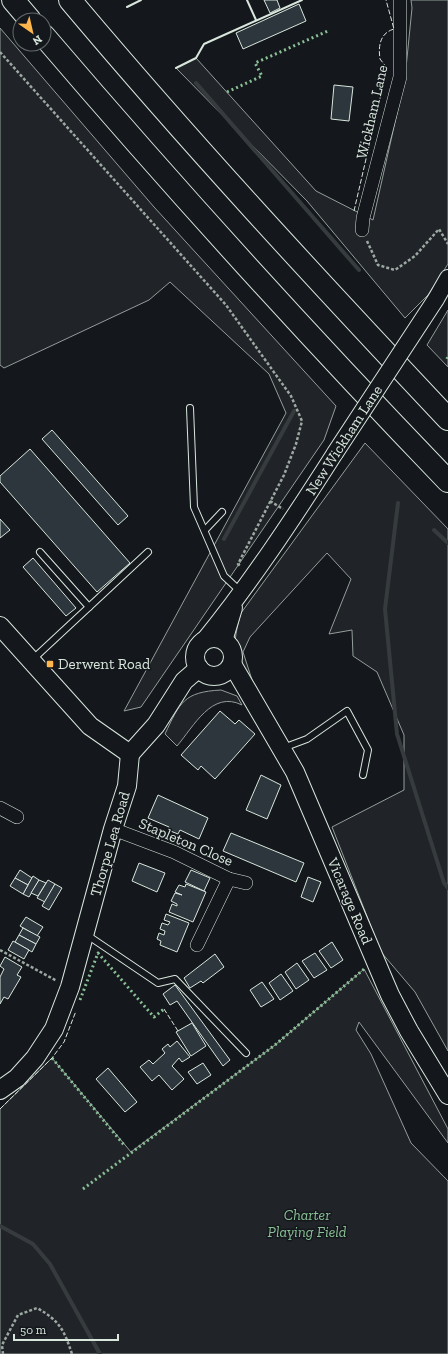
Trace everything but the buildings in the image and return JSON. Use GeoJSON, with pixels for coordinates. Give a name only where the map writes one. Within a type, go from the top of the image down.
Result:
{"type":"FeatureCollection","features":[{"type":"Feature","properties":{"kind":"highway"},"geometry":{"type":"LineString","coordinates":[[13,0],[23,12]]}},
{"type":"Feature","properties":{"kind":"highway"},"geometry":{"type":"LineString","coordinates":[[70,0],[145,89],[365,331],[448,419]]}},
{"type":"Feature","properties":{"kind":"highway"},"geometry":{"type":"LineString","coordinates":[[52,45],[109,112],[337,366],[448,481]]}},
{"type":"Feature","properties":{"kind":"main road"},"geometry":{"type":"LineString","coordinates":[[0,626],[90,726],[130,754],[156,725],[184,681],[199,668]]}},
{"type":"Feature","properties":{"kind":"main road"},"geometry":{"type":"LineString","coordinates":[[212,638],[224,641],[231,648],[226,669],[207,675],[199,668],[196,657],[201,644],[212,638]]}},
{"type":"Feature","properties":{"kind":"main road","name":"Vicarage Road"},"geometry":{"type":"LineString","coordinates":[[226,669],[256,704],[295,772],[390,995],[409,1031],[448,1095]]}},
{"type":"Feature","properties":{"kind":"main road","name":"Thorpe Lea Road"},"geometry":{"type":"LineString","coordinates":[[0,1090],[17,1078],[35,1058],[54,1029],[70,987],[113,829],[127,786],[130,754]]}},
{"type":"Feature","properties":{"kind":"street","name":"Wickham Lane"},"geometry":{"type":"LineString","coordinates":[[362,230],[363,218],[400,77],[400,0]]}},
{"type":"Feature","properties":{"kind":"street","name":"New Wickham Lane"},"geometry":{"type":"LineString","coordinates":[[201,644],[239,596],[295,516],[436,299],[448,278]]}},
{"type":"Feature","properties":{"kind":"street","name":"New Wickham Lane"},"geometry":{"type":"LineString","coordinates":[[224,641],[239,596]]}},
{"type":"Feature","properties":{"kind":"street"},"geometry":{"type":"LineString","coordinates":[[0,808],[17,817]]}},
{"type":"Feature","properties":{"kind":"street","name":"Stapleton Close"},"geometry":{"type":"LineString","coordinates":[[113,829],[174,852],[229,879],[246,883]]}},
{"type":"Feature","properties":{"kind":"street"},"geometry":{"type":"LineString","coordinates":[[198,945],[229,879]]}},
{"type":"Feature","properties":{"kind":"lane"},"geometry":{"type":"LineString","coordinates":[[190,408],[194,507],[224,576],[239,596]]}},
{"type":"Feature","properties":{"kind":"lane"},"geometry":{"type":"LineString","coordinates":[[205,530],[222,512]]}},
{"type":"Feature","properties":{"kind":"lane"},"geometry":{"type":"LineString","coordinates":[[40,552],[89,606]]}},
{"type":"Feature","properties":{"kind":"lane"},"geometry":{"type":"LineString","coordinates":[[31,661],[148,552]]}},
{"type":"Feature","properties":{"kind":"lane"},"geometry":{"type":"LineString","coordinates":[[281,748],[307,740],[347,711],[368,750],[363,775]]}},
{"type":"Feature","properties":{"kind":"lane"},"geometry":{"type":"LineString","coordinates":[[84,932],[158,983],[175,978],[246,1053]]}},
{"type":"Feature","properties":{"kind":"path"},"geometry":{"type":"LineString","coordinates":[[0,52],[226,305],[291,396],[302,421],[296,444],[284,475],[238,564],[243,568]]}},
{"type":"Feature","properties":{"kind":"path"},"geometry":{"type":"LineString","coordinates":[[362,230],[378,265],[395,270],[415,256],[439,229],[448,244]]}},
{"type":"Feature","properties":{"kind":"path"},"geometry":{"type":"LineString","coordinates":[[0,950],[70,987]]}},
{"type":"Feature","properties":{"kind":"path"},"geometry":{"type":"LineString","coordinates":[[3,1354],[2,1345],[18,1316],[37,1308],[49,1315],[64,1330],[72,1354]]}},
{"type":"Feature","properties":{"kind":"green space"},"geometry":{"type":"Polygon","coordinates":[[[411,0],[448,0],[448,264],[428,295],[405,318],[307,201],[176,68],[196,58],[316,191],[373,220],[405,78],[412,8],[411,0]]]}},
{"type":"Feature","properties":{"kind":"green space"},"geometry":{"type":"Polygon","coordinates":[[[0,28],[12,42],[12,52],[21,52],[154,207],[336,406],[324,440],[141,707],[124,711],[286,413],[269,374],[170,282],[149,300],[4,368],[0,365],[0,28]]]}},
{"type":"Feature","properties":{"kind":"green space"},"geometry":{"type":"Polygon","coordinates":[[[448,310],[448,367],[427,345],[448,310]]]}},
{"type":"Feature","properties":{"kind":"green space"},"geometry":{"type":"Polygon","coordinates":[[[365,443],[448,529],[448,1051],[415,992],[381,952],[332,827],[404,790],[404,735],[377,672],[353,656],[352,630],[329,634],[351,579],[327,553],[250,637],[243,652],[254,686],[246,677],[237,660],[235,643],[241,613],[365,443]]]}},
{"type":"Feature","properties":{"kind":"green space"},"geometry":{"type":"Polygon","coordinates":[[[221,690],[237,696],[242,705],[231,702],[222,702],[213,706],[197,720],[177,746],[165,734],[175,714],[191,696],[209,691],[221,690]]]}},
{"type":"Feature","properties":{"kind":"green space","name":"Charter Playing Field"},"geometry":{"type":"Polygon","coordinates":[[[364,969],[448,1129],[448,1143],[359,1022],[356,1030],[371,1054],[411,1143],[448,1181],[448,1354],[0,1354],[0,1109],[52,1058],[131,1152],[275,1045],[364,969]]]}},
{"type":"Feature","properties":{"kind":"waterway"},"geometry":{"type":"LineString","coordinates":[[196,83],[359,270]]}},
{"type":"Feature","properties":{"kind":"waterway"},"geometry":{"type":"LineString","coordinates":[[224,539],[294,411]]}},
{"type":"Feature","properties":{"kind":"waterway"},"geometry":{"type":"LineString","coordinates":[[398,503],[385,609],[397,734],[444,883],[448,888]]}},
{"type":"Feature","properties":{"kind":"waterway"},"geometry":{"type":"LineString","coordinates":[[434,530],[448,543]]}},
{"type":"Feature","properties":{"kind":"waterway"},"geometry":{"type":"LineString","coordinates":[[0,1226],[33,1244],[50,1264],[100,1354]]}},
{"type":"Feature","properties":{"kind":"hedge"},"geometry":{"type":"LineString","coordinates":[[227,92],[262,76],[255,63],[328,31]]}},
{"type":"Feature","properties":{"kind":"hedge"},"geometry":{"type":"LineString","coordinates":[[80,1000],[98,953],[154,1017],[164,1009]]}},
{"type":"Feature","properties":{"kind":"hedge"},"geometry":{"type":"LineString","coordinates":[[83,1189],[275,1045],[364,969]]}},
{"type":"Feature","properties":{"kind":"hedge"},"geometry":{"type":"LineString","coordinates":[[52,1058],[124,1145]]}},
{"type":"Feature","properties":{"kind":"fence"},"geometry":{"type":"LineString","coordinates":[[354,211],[387,68],[380,59],[379,49],[383,37],[389,31],[394,29],[386,0]]}},
{"type":"Feature","properties":{"kind":"fence"},"geometry":{"type":"LineString","coordinates":[[164,1009],[178,1031]]}},
{"type":"Feature","properties":{"kind":"fence"},"geometry":{"type":"LineString","coordinates":[[0,1109],[52,1058],[64,1042],[76,1011]]}},
{"type":"Feature","properties":{"kind":"wall"},"geometry":{"type":"LineString","coordinates":[[127,7],[141,0]]}},
{"type":"Feature","properties":{"kind":"wall"},"geometry":{"type":"LineString","coordinates":[[247,0],[256,20]]}},
{"type":"Feature","properties":{"kind":"wall"},"geometry":{"type":"LineString","coordinates":[[176,68],[196,58],[204,44],[302,0]]}},
{"type":"Feature","properties":{"kind":"place","name":"Derwent Road"},"geometry":{"type":"Point","coordinates":[50,664]}}]}
